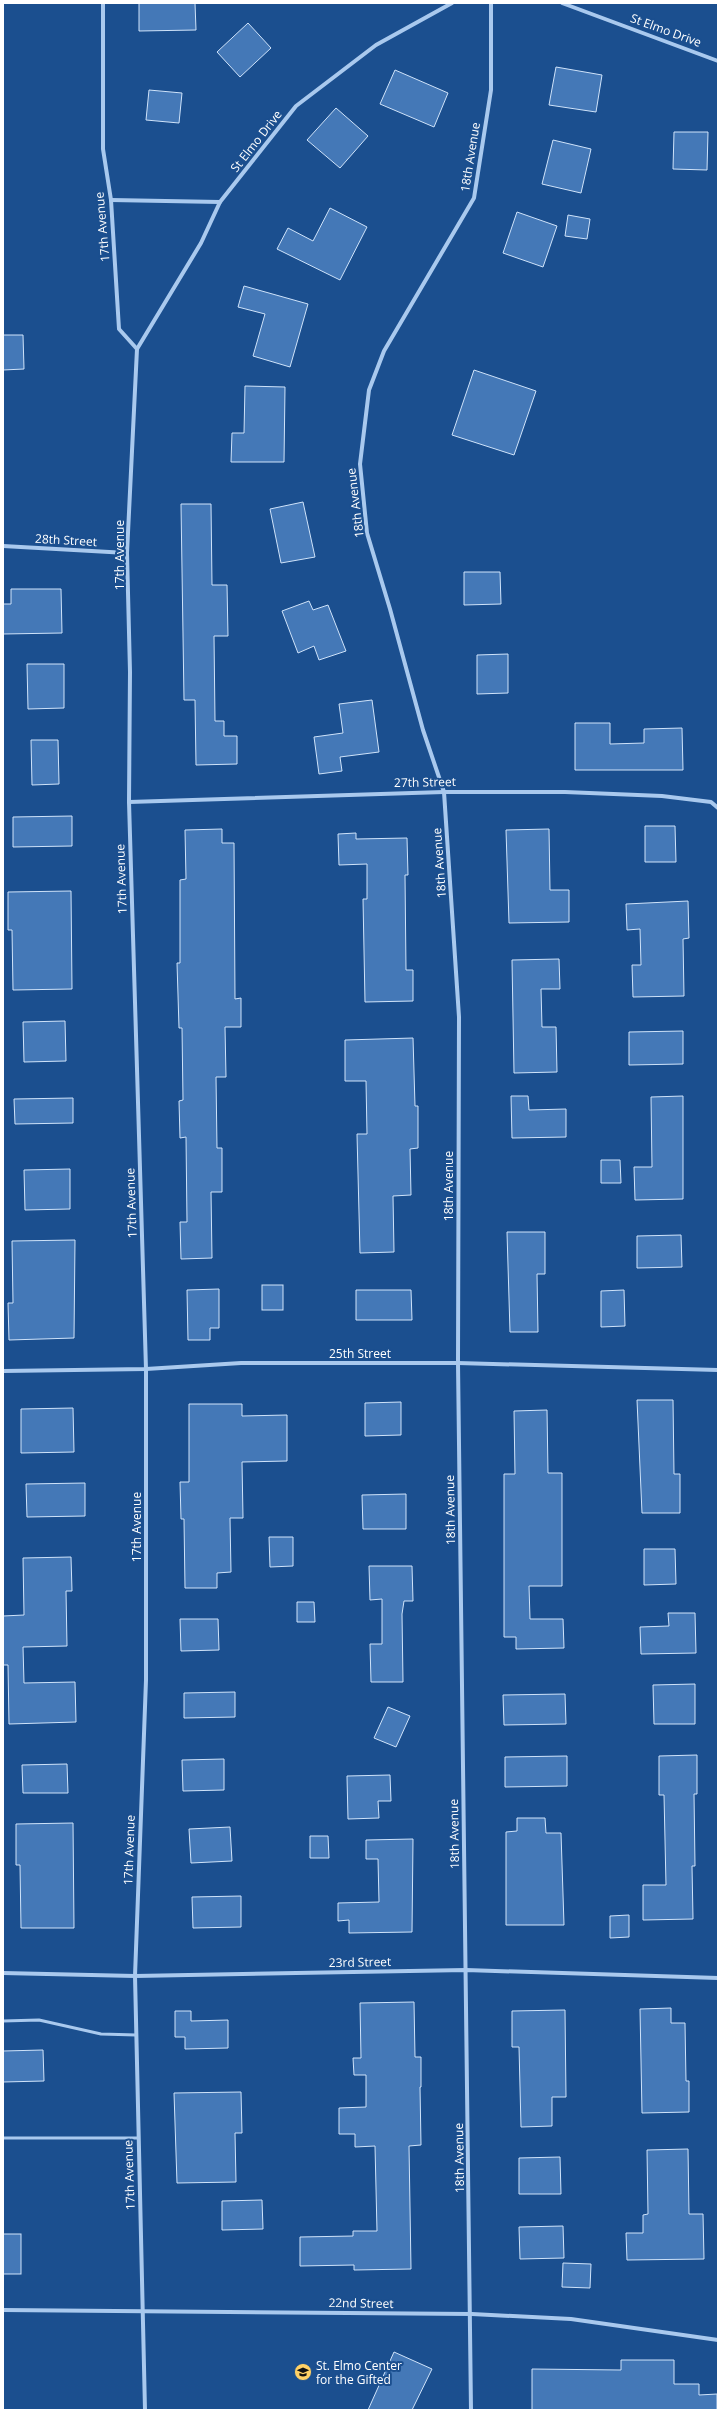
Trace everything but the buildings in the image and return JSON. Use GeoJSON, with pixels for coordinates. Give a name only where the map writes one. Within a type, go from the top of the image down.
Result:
{"type":"FeatureCollection","features":[{"type":"Feature","properties":{"kind":"street","name":"17th Avenue"},"geometry":{"type":"LineString","coordinates":[[103,3],[103,149],[111,200],[119,329],[137,349],[127,553],[130,672],[129,802],[146,1369],[146,1680],[135,1976],[146,2410]]}},
{"type":"Feature","properties":{"kind":"street","name":"St Elmo Drive"},"geometry":{"type":"LineString","coordinates":[[137,349],[201,243],[220,202],[296,106],[376,45],[452,3]]}},
{"type":"Feature","properties":{"kind":"street","name":"18th Avenue"},"geometry":{"type":"LineString","coordinates":[[471,2410],[472,2314],[458,1363],[459,1017],[444,792],[423,730],[390,609],[367,533],[360,464],[369,390],[384,350],[474,198],[491,90],[491,3]]}},
{"type":"Feature","properties":{"kind":"street","name":"St Elmo Drive"},"geometry":{"type":"LineString","coordinates":[[562,3],[718,61]]}},
{"type":"Feature","properties":{"kind":"street"},"geometry":{"type":"LineString","coordinates":[[111,200],[220,202]]}},
{"type":"Feature","properties":{"kind":"street","name":"28th Street"},"geometry":{"type":"LineString","coordinates":[[3,546],[127,553]]}},
{"type":"Feature","properties":{"kind":"street","name":"27th Street"},"geometry":{"type":"LineString","coordinates":[[129,802],[444,792],[565,792],[662,796],[711,802],[718,808]]}},
{"type":"Feature","properties":{"kind":"street","name":"25th Street"},"geometry":{"type":"LineString","coordinates":[[3,1370],[146,1369],[241,1363],[458,1363],[718,1370]]}},
{"type":"Feature","properties":{"kind":"street","name":"23rd Street"},"geometry":{"type":"LineString","coordinates":[[3,1973],[135,1976],[466,1970],[718,1978]]}},
{"type":"Feature","properties":{"kind":"street","name":"22nd Street"},"geometry":{"type":"LineString","coordinates":[[3,2310],[472,2314],[571,2319],[718,2340]]}},
{"type":"Feature","properties":{"kind":"lane"},"geometry":{"type":"LineString","coordinates":[[3,2021],[39,2020],[101,2034],[136,2035]]}},
{"type":"Feature","properties":{"kind":"lane"},"geometry":{"type":"LineString","coordinates":[[3,2138],[138,2138]]}},
{"type":"Feature","properties":{"kind":"place","name":"St. Elmo Center for the Gifted"},"geometry":{"type":"Point","coordinates":[303,2372]}}]}
